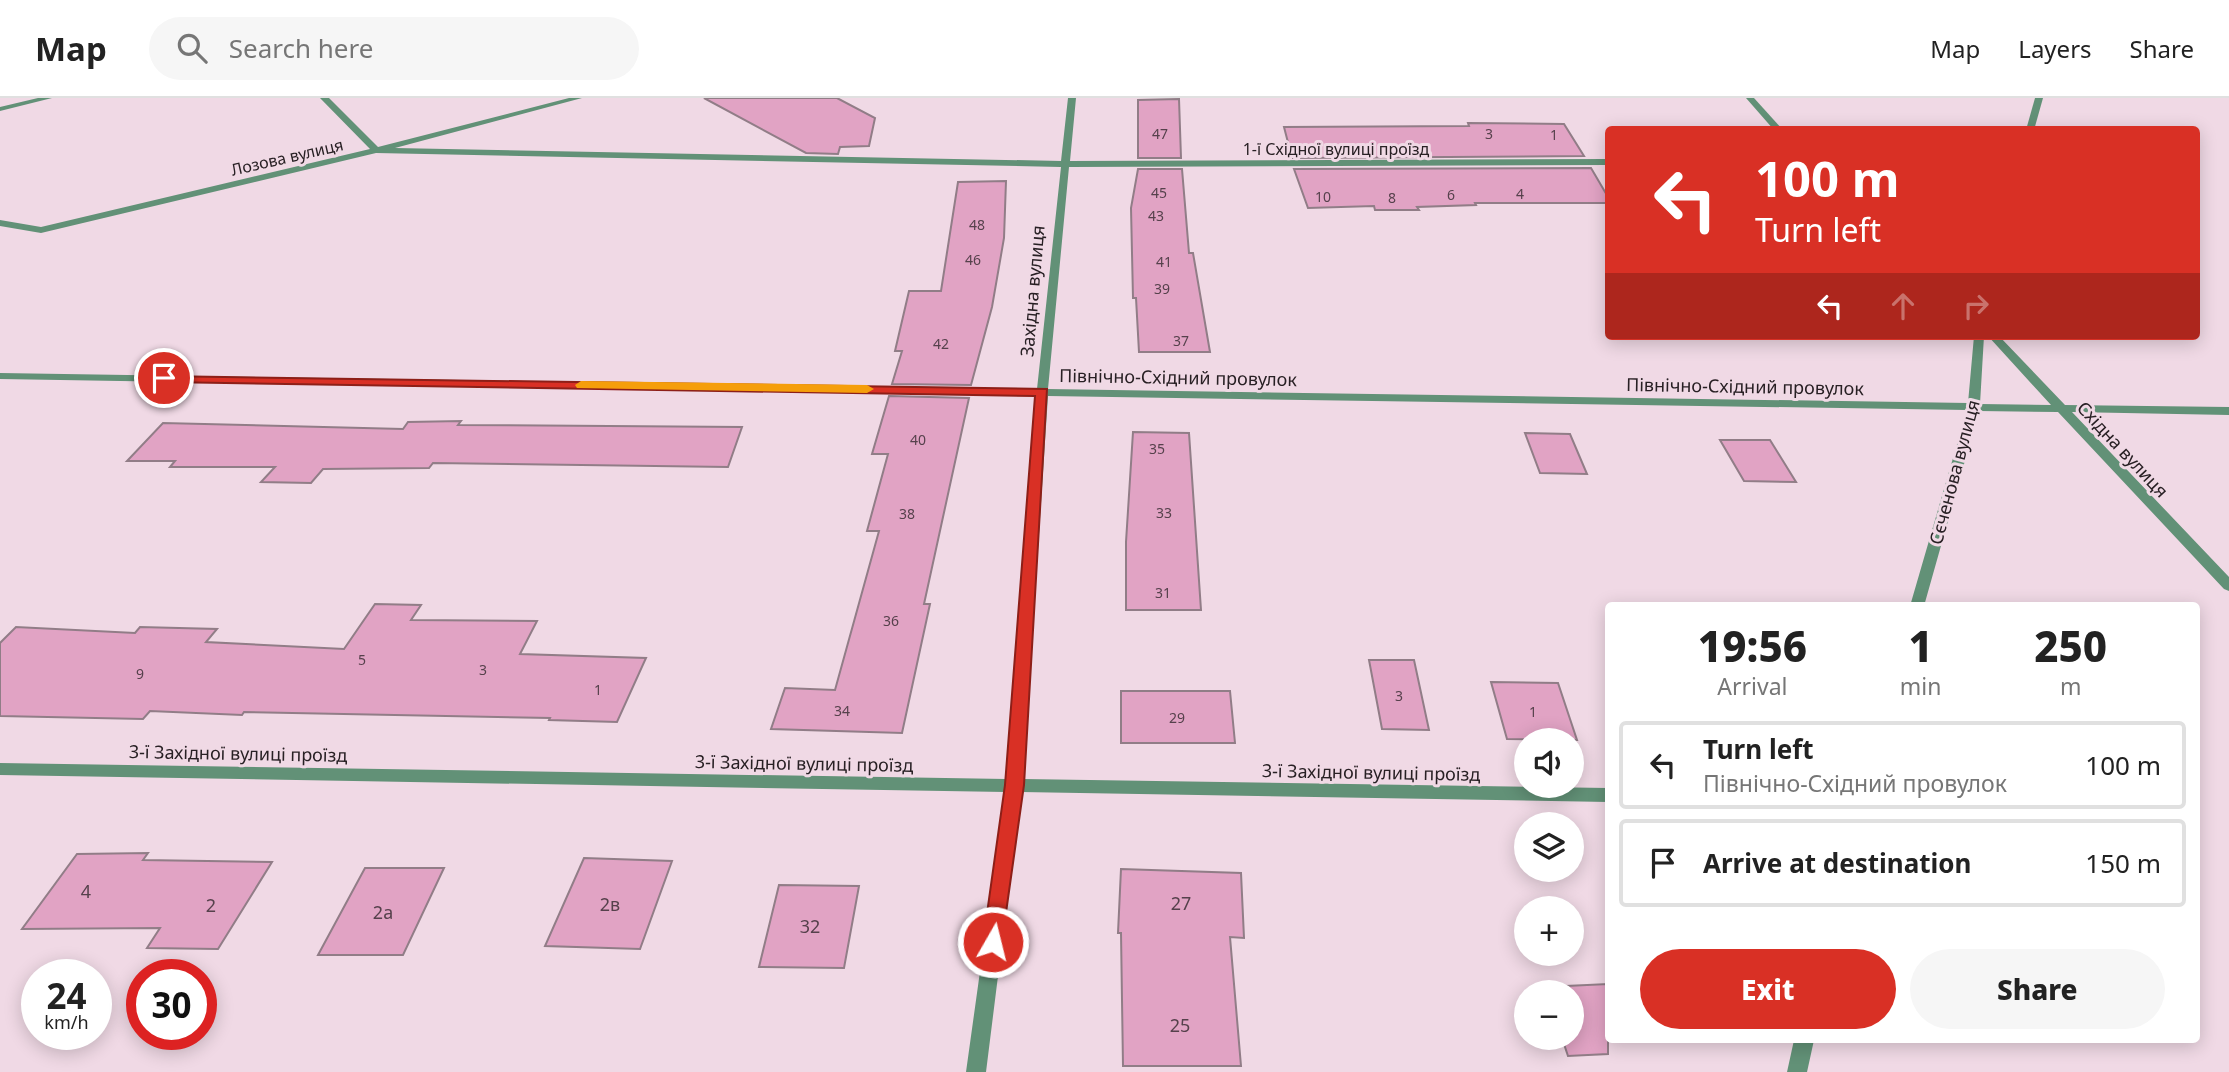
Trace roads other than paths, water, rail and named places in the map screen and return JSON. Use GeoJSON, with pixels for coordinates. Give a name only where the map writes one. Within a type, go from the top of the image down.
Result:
{"type":"FeatureCollection","features":[{"type":"Feature","properties":{"kind":"street"},"geometry":{"type":"LineString","coordinates":[[0,109],[48,98]]}},
{"type":"Feature","properties":{"kind":"street"},"geometry":{"type":"LineString","coordinates":[[324,98],[376,150]]}},
{"type":"Feature","properties":{"kind":"street","name":"Лозова вулиця"},"geometry":{"type":"LineString","coordinates":[[0,223],[41,230],[376,150],[578,98]]}},
{"type":"Feature","properties":{"kind":"street","name":"Західна вулиця"},"geometry":{"type":"LineString","coordinates":[[976,1072],[1014,785],[1042,392],[1063,164],[1072,98]]}},
{"type":"Feature","properties":{"kind":"street"},"geometry":{"type":"LineString","coordinates":[[1750,98],[1775,126]]}},
{"type":"Feature","properties":{"kind":"street"},"geometry":{"type":"LineString","coordinates":[[2031,126],[2039,98]]}},
{"type":"Feature","properties":{"kind":"street","name":"1-ї Східної вулиці проїзд"},"geometry":{"type":"LineString","coordinates":[[376,150],[1063,164],[1605,163]]}},
{"type":"Feature","properties":{"kind":"street","name":"Сєченова вулиця"},"geometry":{"type":"LineString","coordinates":[[1918,602],[1975,407],[1979,340]]}},
{"type":"Feature","properties":{"kind":"street","name":"Східна вулиця"},"geometry":{"type":"LineString","coordinates":[[1997,340],[2229,586]]}},
{"type":"Feature","properties":{"kind":"street","name":"Північно-Східний провулок"},"geometry":{"type":"LineString","coordinates":[[0,376],[2229,411]]}},
{"type":"Feature","properties":{"kind":"street","name":"3-ї Західної вулиці проїзд"},"geometry":{"type":"LineString","coordinates":[[0,769],[1605,795]]}},
{"type":"Feature","properties":{"kind":"street"},"geometry":{"type":"LineString","coordinates":[[1797,1072],[1803,1043]]}}]}
